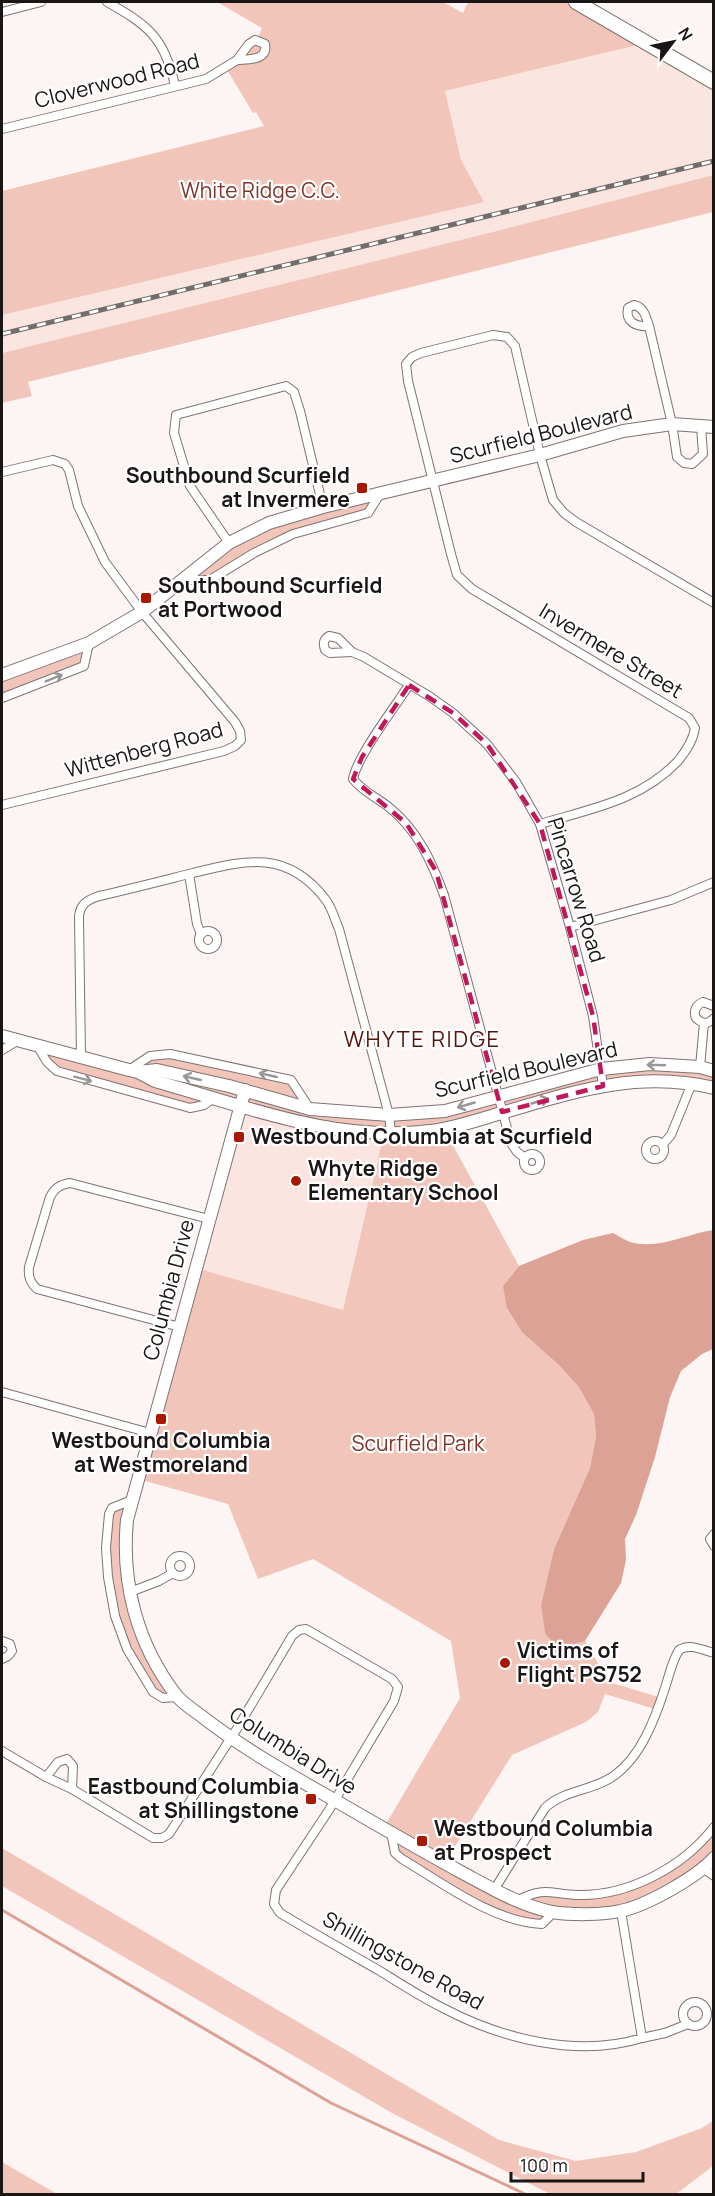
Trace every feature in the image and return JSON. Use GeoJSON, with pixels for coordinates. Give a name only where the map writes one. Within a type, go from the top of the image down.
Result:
{"type":"FeatureCollection","features":[{"type":"Feature","properties":{"kind":"main road"},"geometry":{"type":"LineString","coordinates":[[576,2],[714,82]]}},
{"type":"Feature","properties":{"kind":"street"},"geometry":{"type":"LineString","coordinates":[[2,12],[41,2]]}},
{"type":"Feature","properties":{"kind":"street"},"geometry":{"type":"LineString","coordinates":[[107,2],[135,18],[155,37],[170,61],[176,86]]}},
{"type":"Feature","properties":{"kind":"street","name":"Cloverwood Road"},"geometry":{"type":"LineString","coordinates":[[2,129],[206,79],[226,69],[237,60]]}},
{"type":"Feature","properties":{"kind":"street"},"geometry":{"type":"LineString","coordinates":[[649,326],[672,424],[677,457],[688,464],[696,462],[703,454],[707,426]]}},
{"type":"Feature","properties":{"kind":"street"},"geometry":{"type":"LineString","coordinates":[[431,482],[406,364],[412,357],[421,353],[494,335],[507,337],[512,341],[519,360],[540,455],[553,500],[564,513],[714,603]]}},
{"type":"Feature","properties":{"kind":"street"},"geometry":{"type":"LineString","coordinates":[[229,543],[190,486],[174,433],[176,415],[286,386],[294,392],[300,411],[323,507]]}},
{"type":"Feature","properties":{"kind":"street","name":"Scurfield Boulevard"},"geometry":{"type":"LineString","coordinates":[[2,675],[89,643],[142,612],[229,543],[269,523],[323,507],[540,455],[623,431],[672,424],[707,426]]}},
{"type":"Feature","properties":{"kind":"street"},"geometry":{"type":"LineString","coordinates":[[2,472],[53,460],[64,464],[69,471],[78,506],[105,562],[142,612]]}},
{"type":"Feature","properties":{"kind":"street","name":"Invermere Street"},"geometry":{"type":"LineString","coordinates":[[431,482],[457,575],[472,590],[689,718],[696,728],[692,741],[682,756],[649,786],[626,798],[540,824]]}},
{"type":"Feature","properties":{"kind":"street"},"geometry":{"type":"LineString","coordinates":[[183,580],[210,580],[254,553],[293,534],[368,513],[380,494]]}},
{"type":"Feature","properties":{"kind":"street","name":"Wittenberg Road"},"geometry":{"type":"LineString","coordinates":[[2,805],[224,751],[241,740],[240,731],[235,722],[142,612]]}},
{"type":"Feature","properties":{"kind":"street"},"geometry":{"type":"LineString","coordinates":[[2,698],[84,666],[89,643]]}},
{"type":"Feature","properties":{"kind":"street","name":"Pincarrow Road"},"geometry":{"type":"LineString","coordinates":[[352,652],[364,657],[453,713],[487,744],[516,782],[540,824],[570,927],[593,1016],[603,1086]]}},
{"type":"Feature","properties":{"kind":"street"},"geometry":{"type":"LineString","coordinates":[[409,685],[362,757],[353,779],[386,804],[406,823],[422,844],[435,871],[444,895],[511,1143],[525,1158]]}},
{"type":"Feature","properties":{"kind":"street"},"geometry":{"type":"LineString","coordinates":[[81,1058],[79,917],[83,903],[235,862],[260,861],[284,866],[306,879],[327,901],[339,929],[389,1115],[391,1133]]}},
{"type":"Feature","properties":{"kind":"street"},"geometry":{"type":"LineString","coordinates":[[189,874],[197,924],[201,934]]}},
{"type":"Feature","properties":{"kind":"street"},"geometry":{"type":"LineString","coordinates":[[570,927],[671,900],[714,882]]}},
{"type":"Feature","properties":{"kind":"street"},"geometry":{"type":"LineString","coordinates":[[704,1023],[696,1018],[697,1006],[706,1002],[714,1006]]}},
{"type":"Feature","properties":{"kind":"street"},"geometry":{"type":"LineString","coordinates":[[704,1023],[714,1018]]}},
{"type":"Feature","properties":{"kind":"street"},"geometry":{"type":"LineString","coordinates":[[700,1067],[704,1023]]}},
{"type":"Feature","properties":{"kind":"street","name":"Scurfield Boulevard"},"geometry":{"type":"LineString","coordinates":[[2,1036],[133,1071],[155,1081],[307,1124],[391,1133],[431,1131],[466,1124],[586,1088],[648,1080],[692,1083],[714,1089]]}},
{"type":"Feature","properties":{"kind":"street"},"geometry":{"type":"LineString","coordinates":[[2,1050],[17,1041]]}},
{"type":"Feature","properties":{"kind":"street"},"geometry":{"type":"LineString","coordinates":[[38,1047],[47,1062],[57,1071],[190,1108],[204,1105],[214,1098]]}},
{"type":"Feature","properties":{"kind":"street"},"geometry":{"type":"LineString","coordinates":[[133,1071],[150,1056],[170,1054],[234,1067],[291,1080],[310,1108]]}},
{"type":"Feature","properties":{"kind":"street","name":"Scurfield Boulevard"},"geometry":{"type":"LineString","coordinates":[[133,1071],[157,1070],[245,1090],[310,1108],[389,1115],[445,1111],[601,1069],[650,1064],[700,1067],[714,1071]]}},
{"type":"Feature","properties":{"kind":"street"},"geometry":{"type":"LineString","coordinates":[[663,1144],[671,1135],[692,1083]]}},
{"type":"Feature","properties":{"kind":"street","name":"Columbia Drive"},"geometry":{"type":"LineString","coordinates":[[245,1090],[127,1520],[125,1541],[134,1615],[143,1640],[158,1668],[178,1697],[230,1738],[391,1832],[516,1901],[554,1912],[600,1914],[621,1911],[709,1873],[714,1857]]}},
{"type":"Feature","properties":{"kind":"street"},"geometry":{"type":"LineString","coordinates":[[180,1327],[37,1288],[28,1276],[30,1268],[50,1197],[55,1188],[61,1185],[70,1183],[209,1219]]}},
{"type":"Feature","properties":{"kind":"street"},"geometry":{"type":"LineString","coordinates":[[2,1392],[150,1433]]}},
{"type":"Feature","properties":{"kind":"street","name":"Columbia Drive"},"geometry":{"type":"LineString","coordinates":[[132,1500],[112,1508],[109,1514],[106,1548],[108,1577],[115,1616],[127,1649],[153,1692],[163,1698],[178,1697]]}},
{"type":"Feature","properties":{"kind":"street"},"geometry":{"type":"LineString","coordinates":[[714,1534],[710,1539],[714,1546]]}},
{"type":"Feature","properties":{"kind":"street"},"geometry":{"type":"LineString","coordinates":[[130,1592],[159,1581],[172,1573]]}},
{"type":"Feature","properties":{"kind":"street","name":"Shillingstone Road"},"geometry":{"type":"LineString","coordinates":[[230,1738],[285,1645],[299,1630],[306,1629],[318,1635],[392,1678],[398,1687],[397,1695],[335,1800],[276,1890],[273,1904],[280,1913],[443,2008],[482,2025],[534,2042],[590,2046],[627,2042],[665,2033],[688,2024]]}},
{"type":"Feature","properties":{"kind":"street"},"geometry":{"type":"LineString","coordinates":[[2,1641],[10,1644],[12,1651],[9,1656],[2,1659]]}},
{"type":"Feature","properties":{"kind":"street"},"geometry":{"type":"LineString","coordinates":[[494,1890],[545,1808],[553,1800],[602,1783],[627,1765],[655,1719],[679,1650],[685,1646],[714,1653]]}},
{"type":"Feature","properties":{"kind":"street"},"geometry":{"type":"LineString","coordinates":[[2,1751],[46,1777],[72,1789],[153,1838],[162,1838],[169,1834],[230,1738]]}},
{"type":"Feature","properties":{"kind":"street"},"geometry":{"type":"LineString","coordinates":[[46,1777],[58,1762],[67,1759],[73,1766],[72,1789]]}},
{"type":"Feature","properties":{"kind":"street"},"geometry":{"type":"LineString","coordinates":[[516,1901],[532,1893],[544,1891],[594,1894],[624,1888],[653,1876],[684,1858],[714,1827]]}},
{"type":"Feature","properties":{"kind":"street","name":"Columbia Drive"},"geometry":{"type":"LineString","coordinates":[[391,1832],[395,1853],[402,1859],[493,1911],[512,1920],[542,1924],[554,1912]]}},
{"type":"Feature","properties":{"kind":"street"},"geometry":{"type":"LineString","coordinates":[[621,1911],[642,2038]]}},
{"type":"Feature","properties":{"kind":"highlighted area"},"geometry":{"type":"Polygon","coordinates":[[[409,685],[453,713],[487,744],[540,824],[593,1016],[603,1086],[502,1112],[436,871],[406,823],[353,779],[362,757],[409,685]]]}},
{"type":"Feature","properties":{"kind":"shaded area"},"geometry":{"type":"Polygon","coordinates":[[[646,43],[713,82],[713,175],[493,232],[2,353],[2,315],[483,202],[461,160],[445,91],[646,43]]]}},
{"type":"Feature","properties":{"kind":"shaded area","name":"Whyte Ridge Elementary School"},"geometry":{"type":"Polygon","coordinates":[[[242,1106],[384,1134],[343,1310],[196,1268],[242,1106]]]}},
{"type":"Feature","properties":{"kind":"shaded area"},"geometry":{"type":"Polygon","coordinates":[[[713,1230],[713,1349],[702,1354],[681,1371],[670,1397],[655,1457],[636,1515],[625,1539],[626,1560],[621,1583],[585,1641],[559,1649],[545,1634],[541,1605],[554,1549],[590,1468],[596,1436],[594,1414],[578,1386],[558,1364],[522,1332],[507,1308],[503,1286],[519,1266],[583,1240],[613,1233],[630,1242],[651,1244],[713,1230]]]}},
{"type":"Feature","properties":{"kind":"green space","name":"White Ridge C.C."},"geometry":{"type":"Polygon","coordinates":[[[217,2],[443,2],[463,13],[468,2],[576,2],[646,43],[445,91],[461,160],[484,202],[2,315],[2,191],[264,126],[256,112],[253,113],[226,68],[257,40],[262,28],[217,2]]]}},
{"type":"Feature","properties":{"kind":"green space"},"geometry":{"type":"Polygon","coordinates":[[[713,175],[713,212],[28,382],[32,396],[2,403],[2,353],[493,232],[713,175]]]}},
{"type":"Feature","properties":{"kind":"green space"},"geometry":{"type":"Polygon","coordinates":[[[380,494],[368,513],[293,534],[210,580],[183,580],[269,523],[380,494]]]}},
{"type":"Feature","properties":{"kind":"green space"},"geometry":{"type":"Polygon","coordinates":[[[89,643],[84,666],[2,698],[2,675],[89,643]]]}},
{"type":"Feature","properties":{"kind":"green space","name":"Scurfield Park"},"geometry":{"type":"Polygon","coordinates":[[[38,1047],[129,1070],[150,1056],[170,1054],[291,1080],[311,1109],[445,1111],[601,1069],[713,1071],[713,1088],[648,1080],[444,1129],[519,1266],[503,1286],[558,1364],[578,1386],[594,1414],[596,1436],[590,1468],[554,1549],[541,1605],[545,1634],[559,1649],[585,1641],[609,1682],[662,1698],[658,1710],[605,1694],[598,1712],[586,1722],[512,1755],[444,1864],[516,1904],[532,1893],[578,1895],[624,1888],[684,1858],[713,1827],[713,1858],[704,1869],[621,1911],[554,1912],[543,1925],[508,1918],[396,1857],[397,1837],[383,1829],[460,1698],[451,1641],[313,1559],[258,1579],[228,1504],[138,1479],[196,1268],[343,1310],[384,1134],[225,1101],[190,1108],[57,1071],[38,1047]]]}},
{"type":"Feature","properties":{"kind":"green space"},"geometry":{"type":"Polygon","coordinates":[[[132,1500],[127,1520],[134,1615],[178,1697],[153,1692],[127,1649],[108,1577],[112,1508],[132,1500]]]}},
{"type":"Feature","properties":{"kind":"green space"},"geometry":{"type":"Polygon","coordinates":[[[2,1848],[499,2140],[576,2161],[636,2152],[702,2128],[713,2121],[713,2166],[676,2194],[550,2194],[392,2113],[2,1886],[2,1848]]]}},
{"type":"Feature","properties":{"kind":"green space"},"geometry":{"type":"Polygon","coordinates":[[[2,2162],[57,2194],[2,2194],[2,2162]]]}},
{"type":"Feature","properties":{"kind":"waterway"},"geometry":{"type":"LineString","coordinates":[[2,1910],[331,2103],[525,2194]]}},
{"type":"Feature","properties":{"kind":"railway"},"geometry":{"type":"LineString","coordinates":[[2,334],[714,161]]}},
{"type":"Feature","properties":{"kind":"place","name":"Southbound Scurfield at Invermere"},"geometry":{"type":"Point","coordinates":[362,488]}},
{"type":"Feature","properties":{"kind":"place","name":"Southbound Scurfield at Portwood"},"geometry":{"type":"Point","coordinates":[146,598]}},
{"type":"Feature","properties":{"kind":"place","name":"Westbound Columbia at Scurfield"},"geometry":{"type":"Point","coordinates":[239,1137]}},
{"type":"Feature","properties":{"kind":"place","name":"Whyte Ridge Elementary School"},"geometry":{"type":"Point","coordinates":[296,1181]}},
{"type":"Feature","properties":{"kind":"place","name":"Westbound Columbia at Westmoreland"},"geometry":{"type":"Point","coordinates":[161,1419]}},
{"type":"Feature","properties":{"kind":"place","name":"Victims of Flight PS752"},"geometry":{"type":"Point","coordinates":[505,1663]}},
{"type":"Feature","properties":{"kind":"place","name":"Eastbound Columbia at Shillingstone"},"geometry":{"type":"Point","coordinates":[311,1799]}},
{"type":"Feature","properties":{"kind":"place","name":"Westbound Columbia at Prospect"},"geometry":{"type":"Point","coordinates":[422,1841]}},
{"type":"Feature","properties":{"kind":"district","name":"WHYTE RIDGE"},"geometry":{"type":"Point","coordinates":[422,1039]}}]}
